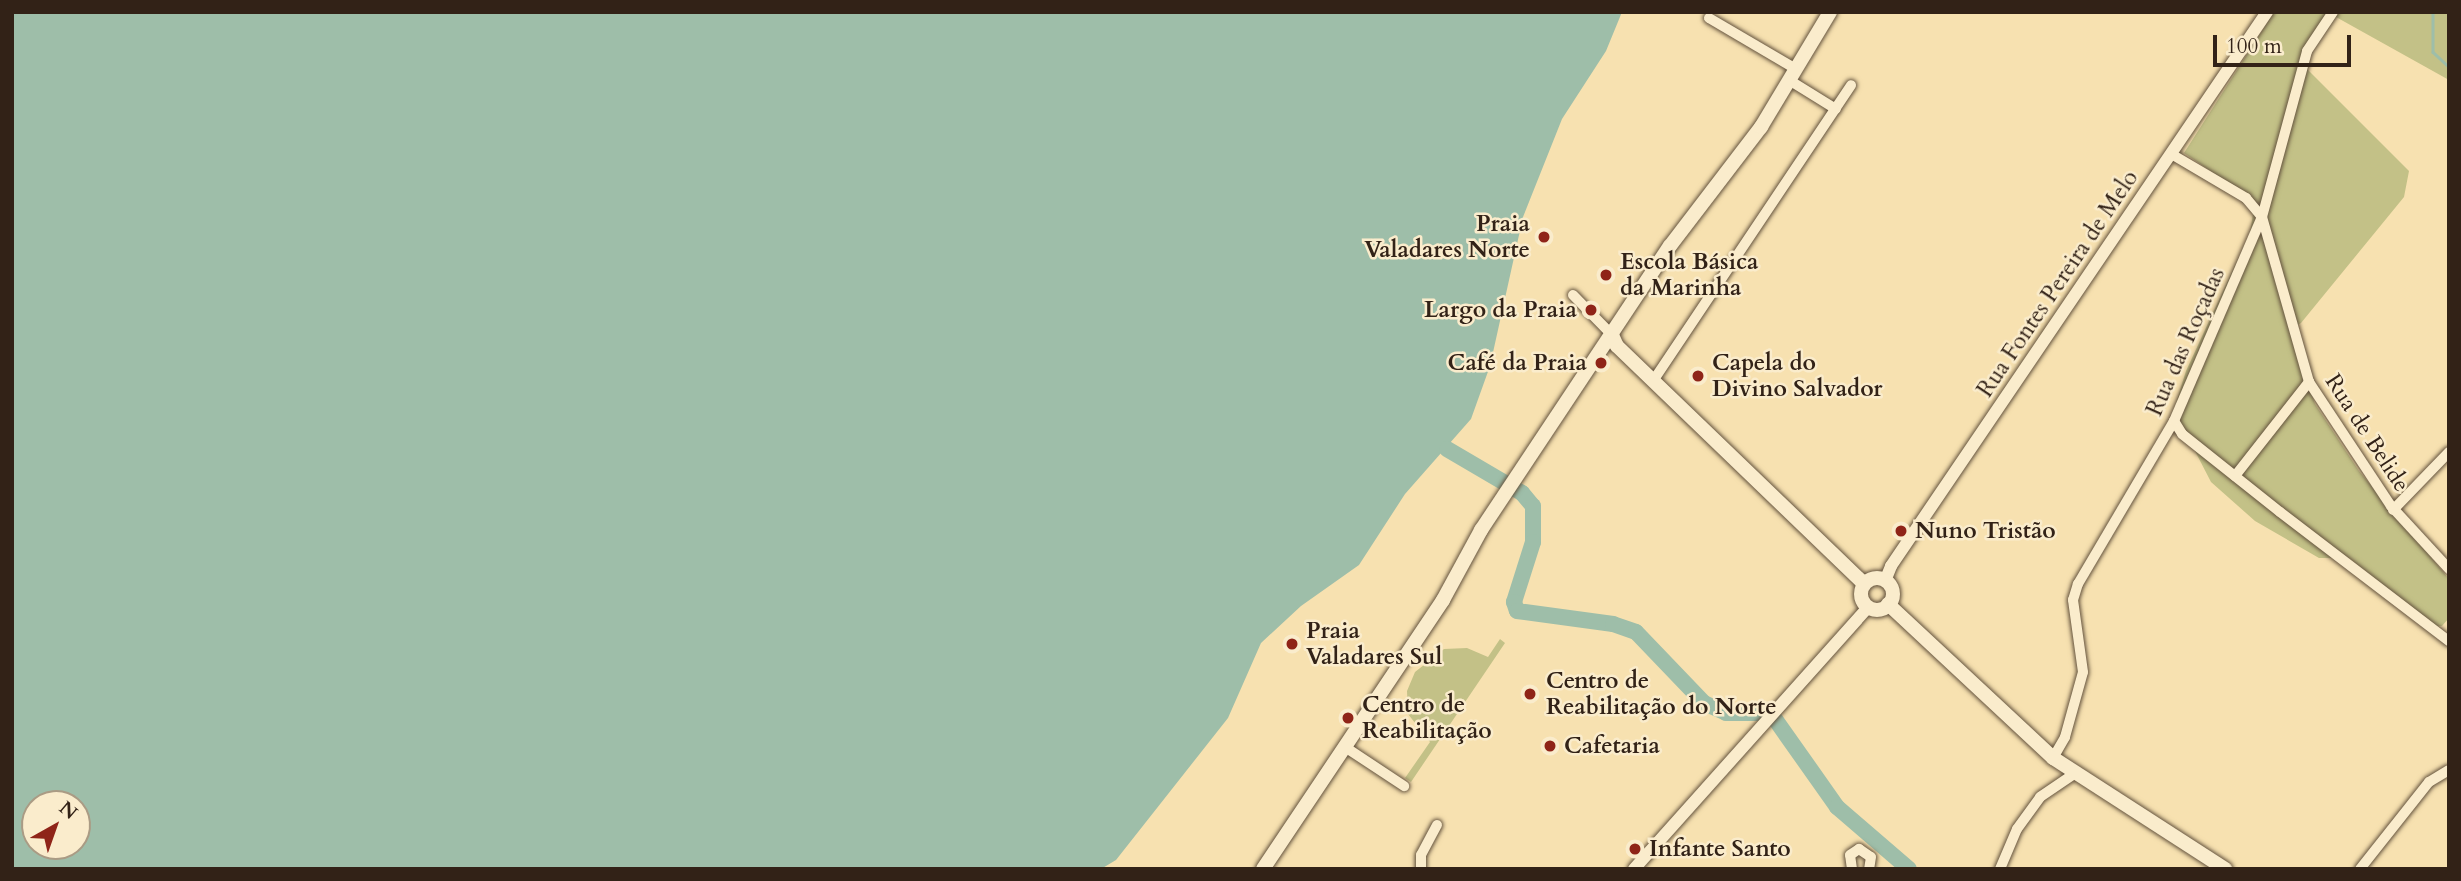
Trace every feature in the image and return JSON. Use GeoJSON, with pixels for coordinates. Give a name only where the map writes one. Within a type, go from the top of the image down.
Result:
{"type":"FeatureCollection","features":[{"type":"Feature","properties":{"kind":"main road"},"geometry":{"type":"LineString","coordinates":[[1263,869],[1350,750],[1506,492],[1671,246],[1747,148],[1830,12]]}},
{"type":"Feature","properties":{"kind":"main road"},"geometry":{"type":"LineString","coordinates":[[1612,335],[1617,346],[1864,584]]}},
{"type":"Feature","properties":{"kind":"main road"},"geometry":{"type":"LineString","coordinates":[[1872,579],[1885,581],[1892,595],[1888,604],[1881,609],[1868,607],[1862,598],[1864,584],[1872,579]]}},
{"type":"Feature","properties":{"kind":"main road"},"geometry":{"type":"LineString","coordinates":[[1888,604],[2053,758],[2225,869]]}},
{"type":"Feature","properties":{"kind":"street","name":"Rua Fontes Pereira de Melo"},"geometry":{"type":"LineString","coordinates":[[1885,581],[1891,566],[2173,155],[2267,12]]}},
{"type":"Feature","properties":{"kind":"street","name":"Rua das Roçadas"},"geometry":{"type":"LineString","coordinates":[[2053,758],[2065,737],[2083,672],[2073,600],[2078,584],[2174,421],[2262,217],[2303,63],[2333,12]]}},
{"type":"Feature","properties":{"kind":"street"},"geometry":{"type":"LineString","coordinates":[[1709,18],[1793,74],[1836,109]]}},
{"type":"Feature","properties":{"kind":"street"},"geometry":{"type":"LineString","coordinates":[[1653,381],[1851,85]]}},
{"type":"Feature","properties":{"kind":"street"},"geometry":{"type":"LineString","coordinates":[[2173,155],[2246,198],[2262,217]]}},
{"type":"Feature","properties":{"kind":"street","name":"Rua de Belide"},"geometry":{"type":"LineString","coordinates":[[2262,217],[2309,382],[2393,510],[2449,569]]}},
{"type":"Feature","properties":{"kind":"street"},"geometry":{"type":"LineString","coordinates":[[1573,295],[1612,335]]}},
{"type":"Feature","properties":{"kind":"street"},"geometry":{"type":"LineString","coordinates":[[2235,476],[2309,382]]}},
{"type":"Feature","properties":{"kind":"street"},"geometry":{"type":"LineString","coordinates":[[2174,421],[2182,434],[2449,641]]}},
{"type":"Feature","properties":{"kind":"street"},"geometry":{"type":"LineString","coordinates":[[2393,510],[2449,452]]}},
{"type":"Feature","properties":{"kind":"street"},"geometry":{"type":"LineString","coordinates":[[1634,869],[1868,607]]}},
{"type":"Feature","properties":{"kind":"street"},"geometry":{"type":"LineString","coordinates":[[1350,750],[1404,786]]}},
{"type":"Feature","properties":{"kind":"street"},"geometry":{"type":"LineString","coordinates":[[2360,869],[2429,782],[2449,770]]}},
{"type":"Feature","properties":{"kind":"street"},"geometry":{"type":"LineString","coordinates":[[2000,869],[2017,829],[2040,797],[2074,774]]}},
{"type":"Feature","properties":{"kind":"street"},"geometry":{"type":"LineString","coordinates":[[1420,869],[1421,855],[1437,825]]}},
{"type":"Feature","properties":{"kind":"street"},"geometry":{"type":"LineString","coordinates":[[1852,869],[1849,859],[1859,849],[1871,857],[1870,868]]}},
{"type":"Feature","properties":{"kind":"shaded area"},"geometry":{"type":"Polygon","coordinates":[[[12,12],[1622,12],[1606,51],[1562,119],[1523,217],[1490,366],[1471,419],[1405,494],[1359,565],[1301,606],[1261,643],[1228,718],[1116,860],[1101,869],[12,869],[12,12]]]}},
{"type":"Feature","properties":{"kind":"shaded area"},"geometry":{"type":"Polygon","coordinates":[[[2274,12],[2449,12],[2449,80],[2336,17],[2302,64],[2409,171],[2404,197],[2301,323],[2290,329],[2315,404],[2359,471],[2449,579],[2449,618],[2442,626],[2436,626],[2349,558],[2319,558],[2255,521],[2211,482],[2181,424],[2176,403],[2186,371],[2250,233],[2255,201],[2184,153],[2274,12]]]}},
{"type":"Feature","properties":{"kind":"shaded area"},"geometry":{"type":"Polygon","coordinates":[[[1500,639],[1505,643],[1411,782],[1405,778],[1430,742],[1408,714],[1407,691],[1415,672],[1444,649],[1467,648],[1488,657],[1500,639]]]}},
{"type":"Feature","properties":{"kind":"waterway"},"geometry":{"type":"LineString","coordinates":[[2433,12],[2433,52],[2449,67]]}},
{"type":"Feature","properties":{"kind":"waterway"},"geometry":{"type":"LineString","coordinates":[[1447,449],[1522,493],[1533,506],[1533,542],[1514,602],[1517,611],[1613,624],[1636,632],[1704,703],[1726,713],[1759,713]]}},
{"type":"Feature","properties":{"kind":"waterway"},"geometry":{"type":"LineString","coordinates":[[1775,719],[1837,807],[1909,869]]}},
{"type":"Feature","properties":{"kind":"place","name":"Praia Valadares Norte"},"geometry":{"type":"Point","coordinates":[1544,237]}},
{"type":"Feature","properties":{"kind":"place","name":"Escola Básica da Marinha"},"geometry":{"type":"Point","coordinates":[1606,275]}},
{"type":"Feature","properties":{"kind":"place","name":"Largo da Praia"},"geometry":{"type":"Point","coordinates":[1591,310]}},
{"type":"Feature","properties":{"kind":"place","name":"Café da Praia"},"geometry":{"type":"Point","coordinates":[1601,363]}},
{"type":"Feature","properties":{"kind":"place","name":"Capela do Divino Salvador"},"geometry":{"type":"Point","coordinates":[1698,376]}},
{"type":"Feature","properties":{"kind":"place","name":"Nuno Tristão"},"geometry":{"type":"Point","coordinates":[1901,531]}},
{"type":"Feature","properties":{"kind":"place","name":"Praia Valadares Sul"},"geometry":{"type":"Point","coordinates":[1292,644]}},
{"type":"Feature","properties":{"kind":"place","name":"Centro de Reabilitação do Norte"},"geometry":{"type":"Point","coordinates":[1530,694]}},
{"type":"Feature","properties":{"kind":"place","name":"Centro de Reabilitação"},"geometry":{"type":"Point","coordinates":[1348,718]}},
{"type":"Feature","properties":{"kind":"place","name":"Cafetaria"},"geometry":{"type":"Point","coordinates":[1550,746]}},
{"type":"Feature","properties":{"kind":"place","name":"Infante Santo"},"geometry":{"type":"Point","coordinates":[1635,849]}}]}
